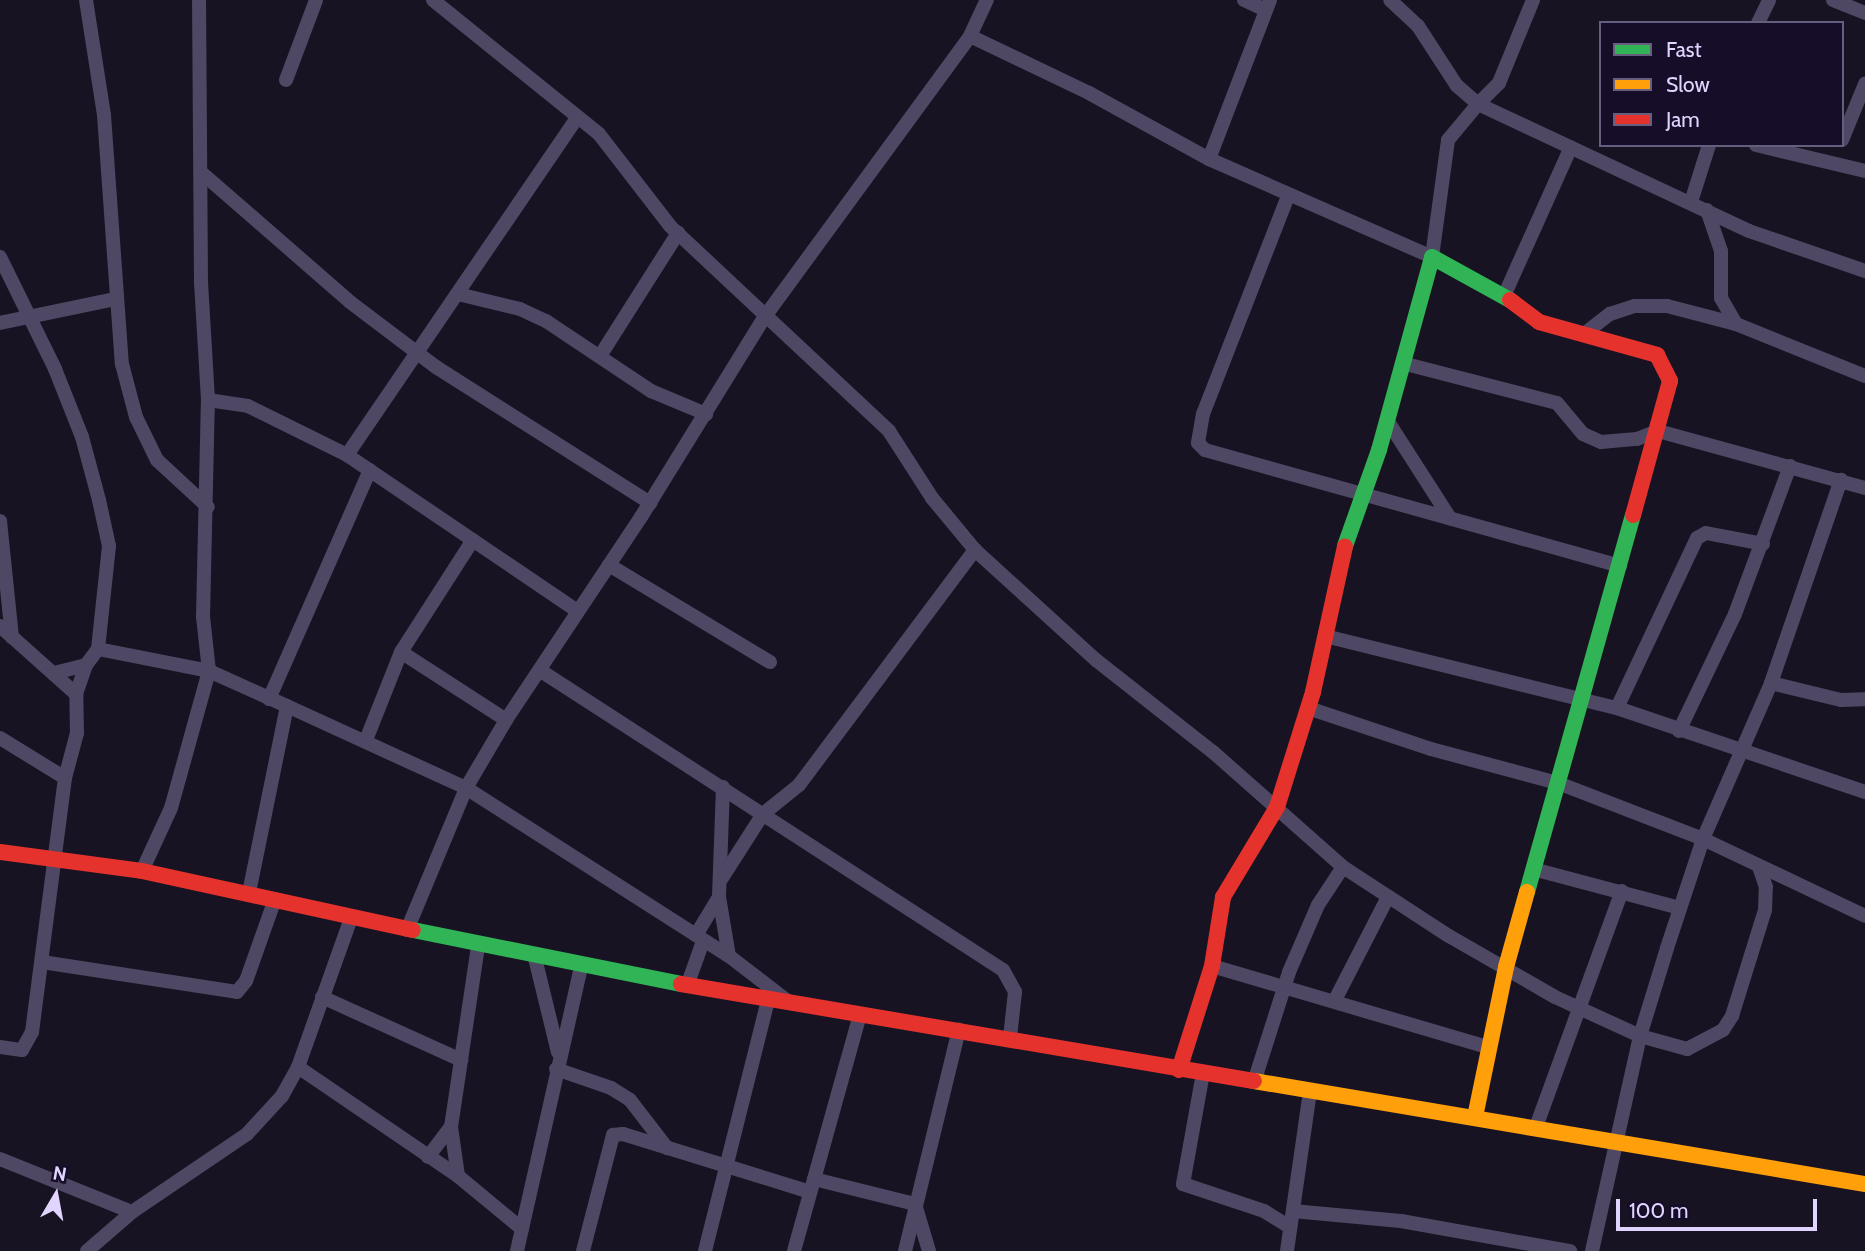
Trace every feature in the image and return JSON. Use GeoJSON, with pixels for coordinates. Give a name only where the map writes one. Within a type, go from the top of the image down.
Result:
{"type":"FeatureCollection","features":[{"type":"Feature","properties":{"kind":"street"},"geometry":{"type":"LineString","coordinates":[[86,0],[104,115],[115,299],[122,364],[135,417],[157,460],[208,507]]}},
{"type":"Feature","properties":{"kind":"street"},"geometry":{"type":"LineString","coordinates":[[142,871],[171,808],[209,671],[203,617],[208,507],[208,400],[201,284],[203,174],[197,80],[199,0]]}},
{"type":"Feature","properties":{"kind":"street"},"geometry":{"type":"LineString","coordinates":[[286,80],[316,0]]}},
{"type":"Feature","properties":{"kind":"street"},"geometry":{"type":"LineString","coordinates":[[433,0],[599,134],[638,189],[678,233],[889,431],[932,498],[975,550],[1096,660],[1277,807],[1343,867],[1388,897],[1578,1007],[1640,1036],[1687,1049],[1723,1030],[1732,1016],[1765,910],[1766,887],[1759,867]]}},
{"type":"Feature","properties":{"kind":"street"},"geometry":{"type":"LineString","coordinates":[[407,930],[466,788],[506,720],[650,503],[766,315],[970,36],[987,0]]}},
{"type":"Feature","properties":{"kind":"street"},"geometry":{"type":"LineString","coordinates":[[1209,159],[1267,5],[1244,0]]}},
{"type":"Feature","properties":{"kind":"street"},"geometry":{"type":"LineString","coordinates":[[1390,0],[1418,26],[1450,76],[1478,104],[1749,230],[1865,271]]}},
{"type":"Feature","properties":{"kind":"street"},"geometry":{"type":"LineString","coordinates":[[1180,1070],[1212,966],[1223,897],[1277,807],[1308,708],[1348,534],[1387,420],[1432,257],[1448,140],[1499,83],[1532,0]]}},
{"type":"Feature","properties":{"kind":"street"},"geometry":{"type":"LineString","coordinates":[[1759,21],[1769,0]]}},
{"type":"Feature","properties":{"kind":"street"},"geometry":{"type":"LineString","coordinates":[[1833,0],[1865,13]]}},
{"type":"Feature","properties":{"kind":"street"},"geometry":{"type":"LineString","coordinates":[[970,36],[1058,77],[1209,159],[1432,257],[1504,296],[1539,322],[1657,355],[1667,366],[1670,381],[1658,431],[1579,698],[1506,967],[1487,1047],[1475,1117]]}},
{"type":"Feature","properties":{"kind":"street"},"geometry":{"type":"LineString","coordinates":[[1844,135],[1865,84]]}},
{"type":"Feature","properties":{"kind":"street"},"geometry":{"type":"LineString","coordinates":[[347,455],[419,354],[578,117]]}},
{"type":"Feature","properties":{"kind":"street"},"geometry":{"type":"LineString","coordinates":[[1504,296],[1571,147]]}},
{"type":"Feature","properties":{"kind":"street"},"geometry":{"type":"LineString","coordinates":[[1691,202],[1708,147]]}},
{"type":"Feature","properties":{"kind":"street"},"geometry":{"type":"LineString","coordinates":[[1765,147],[1865,172]]}},
{"type":"Feature","properties":{"kind":"street"},"geometry":{"type":"LineString","coordinates":[[1833,163],[1839,147]]}},
{"type":"Feature","properties":{"kind":"street"},"geometry":{"type":"LineString","coordinates":[[203,174],[350,302],[419,354],[650,503]]}},
{"type":"Feature","properties":{"kind":"street"},"geometry":{"type":"LineString","coordinates":[[1288,196],[1197,430],[1198,443],[1205,450],[1364,492],[1620,566]]}},
{"type":"Feature","properties":{"kind":"street"},"geometry":{"type":"LineString","coordinates":[[1707,210],[1721,251],[1721,298],[1736,324]]}},
{"type":"Feature","properties":{"kind":"street"},"geometry":{"type":"LineString","coordinates":[[600,356],[678,233]]}},
{"type":"Feature","properties":{"kind":"street"},"geometry":{"type":"LineString","coordinates":[[0,257],[82,436],[109,546],[98,649],[86,665],[76,694],[77,733],[65,778],[29,1044],[14,1052],[0,1047]]}},
{"type":"Feature","properties":{"kind":"street"},"geometry":{"type":"LineString","coordinates":[[458,293],[520,309],[600,356],[652,391],[706,414]]}},
{"type":"Feature","properties":{"kind":"street"},"geometry":{"type":"LineString","coordinates":[[0,323],[115,299]]}},
{"type":"Feature","properties":{"kind":"street"},"geometry":{"type":"LineString","coordinates":[[1584,334],[1610,314],[1635,306],[1667,306],[1736,324],[1865,376]]}},
{"type":"Feature","properties":{"kind":"street"},"geometry":{"type":"LineString","coordinates":[[1402,363],[1557,403],[1583,434],[1601,442],[1637,439],[1658,431],[1865,488]]}},
{"type":"Feature","properties":{"kind":"street"},"geometry":{"type":"LineString","coordinates":[[208,400],[248,406],[347,455],[578,611]]}},
{"type":"Feature","properties":{"kind":"street"},"geometry":{"type":"LineString","coordinates":[[1387,420],[1450,518]]}},
{"type":"Feature","properties":{"kind":"street"},"geometry":{"type":"LineString","coordinates":[[1679,731],[1763,544],[1790,466]]}},
{"type":"Feature","properties":{"kind":"street"},"geometry":{"type":"LineString","coordinates":[[269,699],[370,470]]}},
{"type":"Feature","properties":{"kind":"street"},"geometry":{"type":"LineString","coordinates":[[1592,1251],[1640,1036],[1680,908],[1703,839],[1744,754],[1771,683],[1841,480]]}},
{"type":"Feature","properties":{"kind":"street"},"geometry":{"type":"LineString","coordinates":[[0,522],[12,637]]}},
{"type":"Feature","properties":{"kind":"street"},"geometry":{"type":"LineString","coordinates":[[1618,708],[1697,538],[1706,533],[1763,544]]}},
{"type":"Feature","properties":{"kind":"street"},"geometry":{"type":"LineString","coordinates":[[366,740],[401,652],[473,540]]}},
{"type":"Feature","properties":{"kind":"street"},"geometry":{"type":"LineString","coordinates":[[722,878],[762,814],[799,785],[975,550]]}},
{"type":"Feature","properties":{"kind":"street"},"geometry":{"type":"LineString","coordinates":[[609,565],[770,662]]}},
{"type":"Feature","properties":{"kind":"street"},"geometry":{"type":"LineString","coordinates":[[0,626],[76,694]]}},
{"type":"Feature","properties":{"kind":"street"},"geometry":{"type":"LineString","coordinates":[[1325,636],[1618,708],[1744,754],[1864,787]]}},
{"type":"Feature","properties":{"kind":"street"},"geometry":{"type":"LineString","coordinates":[[98,649],[209,671],[366,740],[466,788],[729,956],[787,1000]]}},
{"type":"Feature","properties":{"kind":"street"},"geometry":{"type":"LineString","coordinates":[[401,652],[506,720]]}},
{"type":"Feature","properties":{"kind":"street"},"geometry":{"type":"LineString","coordinates":[[54,673],[86,665]]}},
{"type":"Feature","properties":{"kind":"street"},"geometry":{"type":"LineString","coordinates":[[541,671],[1003,970],[1015,992],[1010,1037]]}},
{"type":"Feature","properties":{"kind":"street"},"geometry":{"type":"LineString","coordinates":[[1771,683],[1841,700],[1865,699]]}},
{"type":"Feature","properties":{"kind":"street"},"geometry":{"type":"LineString","coordinates":[[249,893],[287,706]]}},
{"type":"Feature","properties":{"kind":"street"},"geometry":{"type":"LineString","coordinates":[[1308,708],[1431,749],[1558,783],[1703,839],[1865,916]]}},
{"type":"Feature","properties":{"kind":"street"},"geometry":{"type":"LineString","coordinates":[[0,738],[65,778]]}},
{"type":"Feature","properties":{"kind":"street"},"geometry":{"type":"LineString","coordinates":[[687,986],[699,938],[719,897],[722,878],[723,787]]}},
{"type":"Feature","properties":{"kind":"street"},"geometry":{"type":"LineString","coordinates":[[0,852],[142,871],[478,946],[687,986],[1010,1037],[1180,1070],[1536,1127],[1617,1145],[1865,1184]]}},
{"type":"Feature","properties":{"kind":"street"},"geometry":{"type":"LineString","coordinates":[[1254,1082],[1284,984],[1318,905],[1343,867]]}},
{"type":"Feature","properties":{"kind":"street"},"geometry":{"type":"LineString","coordinates":[[1533,869],[1680,908]]}},
{"type":"Feature","properties":{"kind":"street"},"geometry":{"type":"LineString","coordinates":[[1536,1127],[1622,891]]}},
{"type":"Feature","properties":{"kind":"street"},"geometry":{"type":"LineString","coordinates":[[719,897],[729,956]]}},
{"type":"Feature","properties":{"kind":"street"},"geometry":{"type":"LineString","coordinates":[[1335,1000],[1388,897]]}},
{"type":"Feature","properties":{"kind":"street"},"geometry":{"type":"LineString","coordinates":[[42,962],[237,992],[246,981],[275,899]]}},
{"type":"Feature","properties":{"kind":"street"},"geometry":{"type":"LineString","coordinates":[[87,1251],[132,1212],[247,1134],[282,1096],[298,1067],[351,918]]}},
{"type":"Feature","properties":{"kind":"street"},"geometry":{"type":"LineString","coordinates":[[458,1175],[451,1127],[478,946]]}},
{"type":"Feature","properties":{"kind":"street"},"geometry":{"type":"LineString","coordinates":[[535,958],[558,1054]]}},
{"type":"Feature","properties":{"kind":"street"},"geometry":{"type":"LineString","coordinates":[[1212,966],[1284,984],[1487,1047]]}},
{"type":"Feature","properties":{"kind":"street"},"geometry":{"type":"LineString","coordinates":[[517,1251],[558,1054],[581,967]]}},
{"type":"Feature","properties":{"kind":"street"},"geometry":{"type":"LineString","coordinates":[[322,997],[461,1060]]}},
{"type":"Feature","properties":{"kind":"street"},"geometry":{"type":"LineString","coordinates":[[705,1251],[769,997]]}},
{"type":"Feature","properties":{"kind":"street"},"geometry":{"type":"LineString","coordinates":[[794,1251],[860,1014]]}},
{"type":"Feature","properties":{"kind":"street"},"geometry":{"type":"LineString","coordinates":[[905,1251],[959,1030]]}},
{"type":"Feature","properties":{"kind":"street"},"geometry":{"type":"LineString","coordinates":[[298,1067],[458,1175],[522,1229]]}},
{"type":"Feature","properties":{"kind":"street"},"geometry":{"type":"LineString","coordinates":[[556,1069],[611,1088],[629,1100],[667,1148]]}},
{"type":"Feature","properties":{"kind":"street"},"geometry":{"type":"LineString","coordinates":[[1203,1073],[1183,1184],[1264,1211],[1290,1227]]}},
{"type":"Feature","properties":{"kind":"street"},"geometry":{"type":"LineString","coordinates":[[1287,1251],[1311,1092]]}},
{"type":"Feature","properties":{"kind":"street"},"geometry":{"type":"LineString","coordinates":[[428,1157],[451,1127]]}},
{"type":"Feature","properties":{"kind":"street"},"geometry":{"type":"LineString","coordinates":[[583,1251],[613,1135],[623,1133],[726,1168],[915,1204]]}},
{"type":"Feature","properties":{"kind":"street"},"geometry":{"type":"LineString","coordinates":[[0,1159],[132,1212]]}},
{"type":"Feature","properties":{"kind":"street"},"geometry":{"type":"LineString","coordinates":[[915,1204],[929,1251]]}},
{"type":"Feature","properties":{"kind":"street"},"geometry":{"type":"LineString","coordinates":[[1293,1210],[1401,1221],[1570,1251]]}},
{"type":"Feature","properties":{"kind":"traffic: fast"},"geometry":{"type":"LineString","coordinates":[[1345,546],[1379,450],[1432,257],[1510,300]]}},
{"type":"Feature","properties":{"kind":"traffic: fast"},"geometry":{"type":"LineString","coordinates":[[1527,892],[1633,515]]}},
{"type":"Feature","properties":{"kind":"traffic: fast"},"geometry":{"type":"LineString","coordinates":[[413,930],[681,984]]}},
{"type":"Feature","properties":{"kind":"traffic: slow"},"geometry":{"type":"LineString","coordinates":[[1475,1117],[1506,967],[1527,892]]}},
{"type":"Feature","properties":{"kind":"traffic: slow"},"geometry":{"type":"LineString","coordinates":[[1254,1081],[1865,1184]]}},
{"type":"Feature","properties":{"kind":"traffic: jam"},"geometry":{"type":"LineString","coordinates":[[1510,300],[1539,322],[1657,355],[1670,381],[1633,515]]}},
{"type":"Feature","properties":{"kind":"traffic: jam"},"geometry":{"type":"LineString","coordinates":[[1179,1070],[1212,966],[1223,897],[1277,807],[1313,692],[1345,546]]}},
{"type":"Feature","properties":{"kind":"traffic: jam"},"geometry":{"type":"LineString","coordinates":[[0,852],[142,871],[413,930]]}},
{"type":"Feature","properties":{"kind":"traffic: jam"},"geometry":{"type":"LineString","coordinates":[[681,984],[1254,1081]]}}]}
